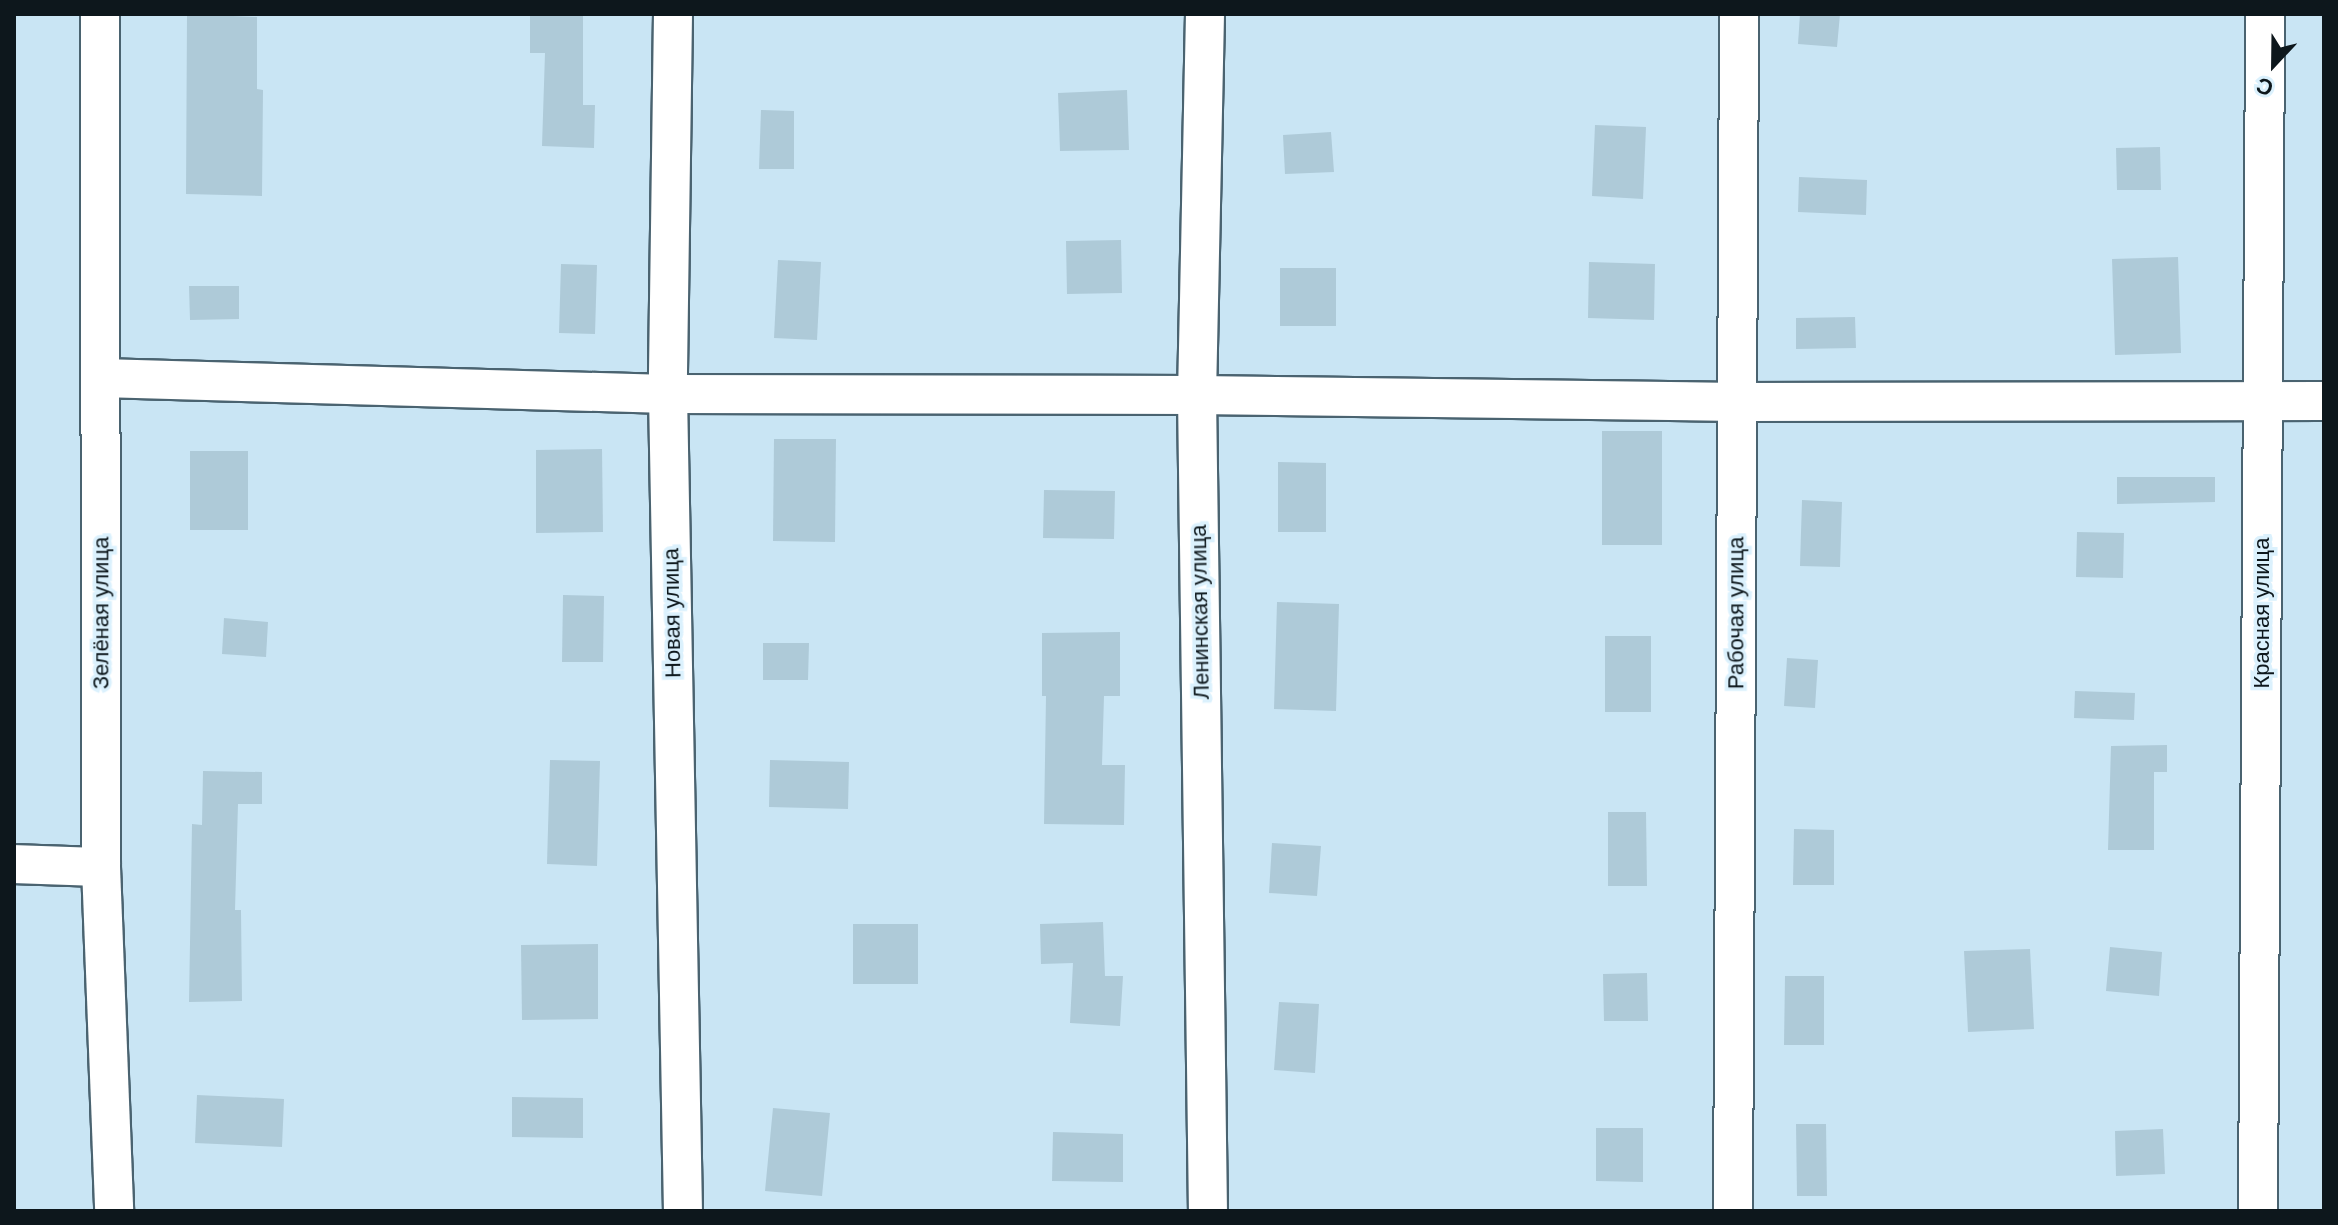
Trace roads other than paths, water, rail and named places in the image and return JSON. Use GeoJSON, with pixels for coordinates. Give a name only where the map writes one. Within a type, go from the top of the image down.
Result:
{"type":"FeatureCollection","features":[{"type":"Feature","properties":{"kind":"street","name":"Зелёная улица"},"geometry":{"type":"LineString","coordinates":[[100,14],[101,867],[114,1211]]}},
{"type":"Feature","properties":{"kind":"street","name":"Новая улица"},"geometry":{"type":"LineString","coordinates":[[673,14],[668,394],[683,1211]]}},
{"type":"Feature","properties":{"kind":"street","name":"Ленинская улица"},"geometry":{"type":"LineString","coordinates":[[1205,14],[1197,395],[1208,1211]]}},
{"type":"Feature","properties":{"kind":"street","name":"Рабочая улица"},"geometry":{"type":"LineString","coordinates":[[1733,1211],[1739,14]]}},
{"type":"Feature","properties":{"kind":"street","name":"Красная улица"},"geometry":{"type":"LineString","coordinates":[[2258,1211],[2265,14]]}},
{"type":"Feature","properties":{"kind":"street"},"geometry":{"type":"LineString","coordinates":[[101,378],[668,394],[1197,395],[1738,402],[2324,401]]}},
{"type":"Feature","properties":{"kind":"street"},"geometry":{"type":"LineString","coordinates":[[14,864],[101,867]]}}]}
